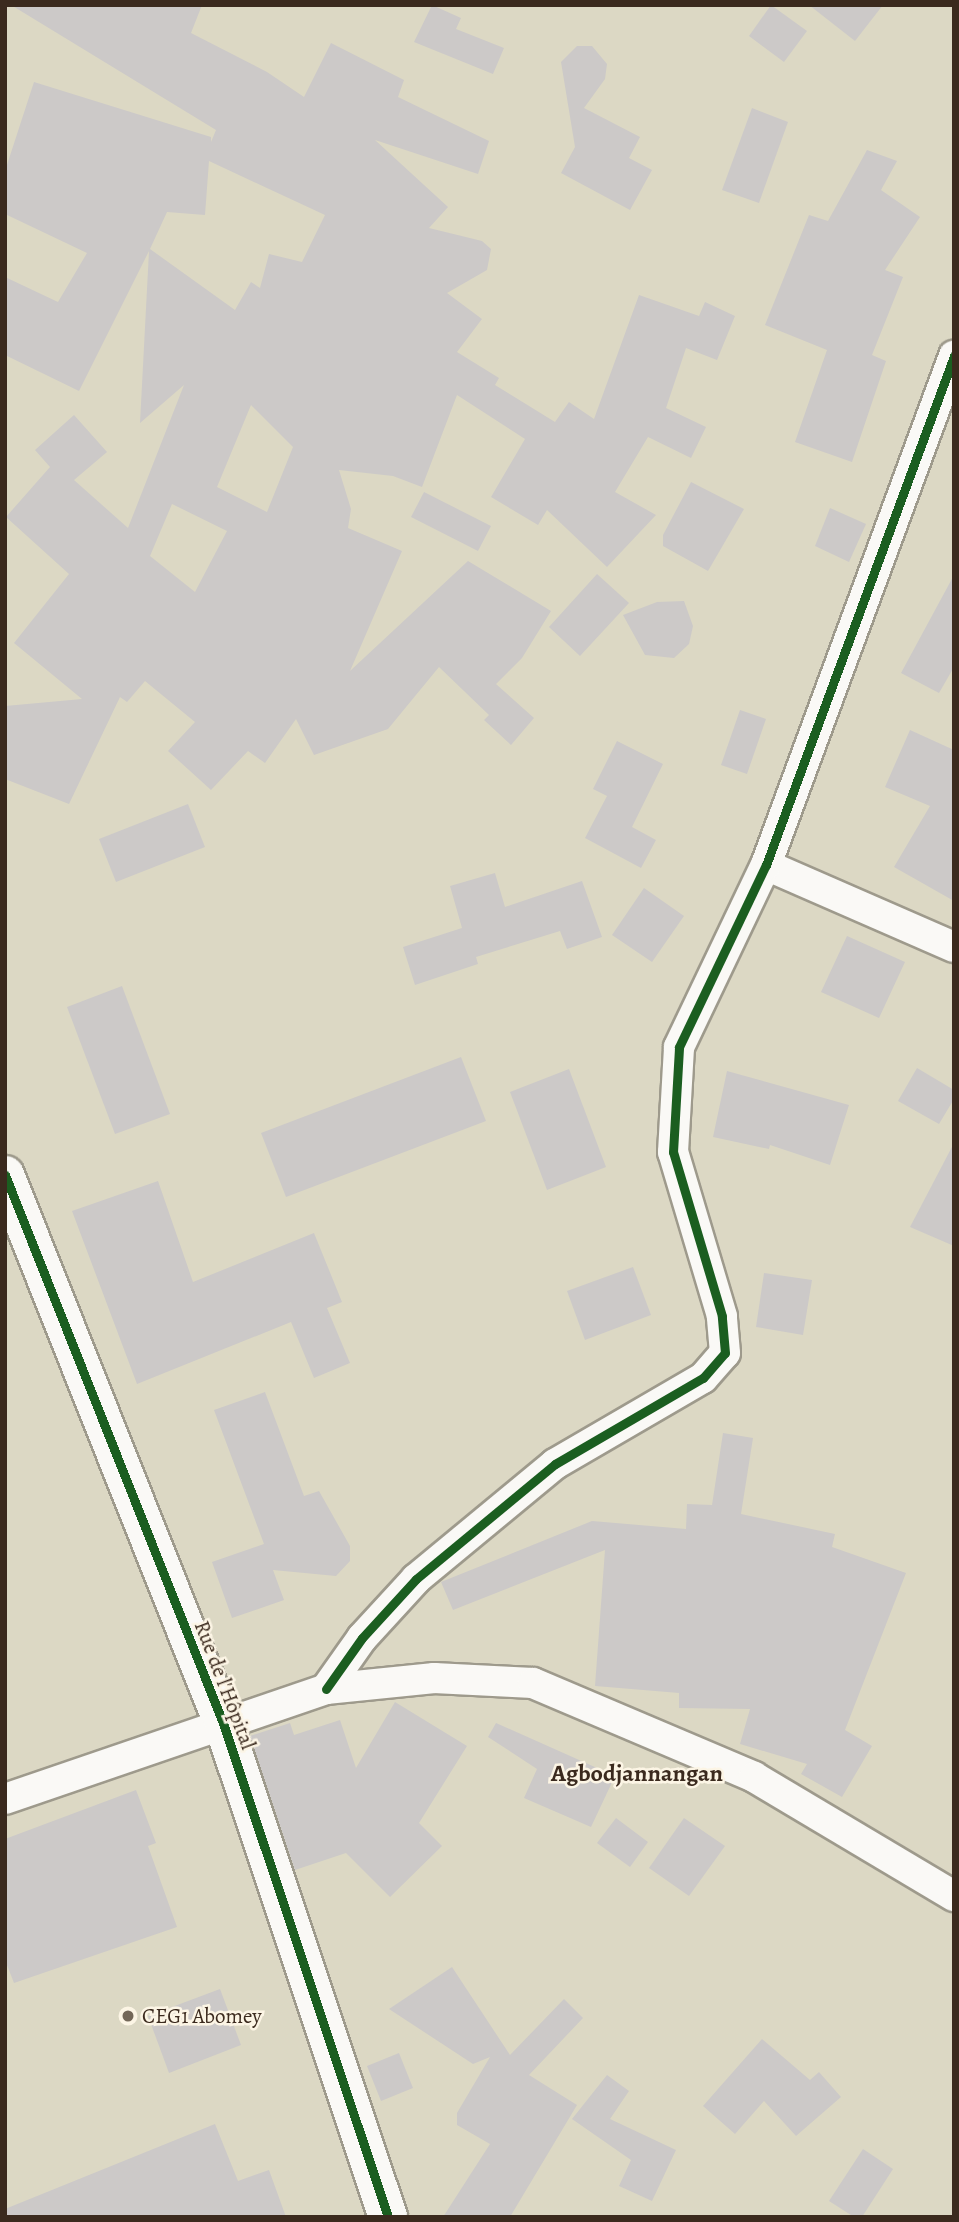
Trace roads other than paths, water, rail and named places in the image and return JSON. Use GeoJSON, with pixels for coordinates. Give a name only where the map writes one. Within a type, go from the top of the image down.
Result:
{"type":"FeatureCollection","features":[{"type":"Feature","properties":{"kind":"street"},"geometry":{"type":"LineString","coordinates":[[326,1689],[362,1637],[416,1579],[555,1464],[702,1378],[725,1353],[722,1316],[673,1152],[674,1084],[679,1047],[694,1010],[766,865],[954,356]]}},
{"type":"Feature","properties":{"kind":"street"},"geometry":{"type":"LineString","coordinates":[[766,865],[954,947]]}},
{"type":"Feature","properties":{"kind":"street","name":"Rue de l'Hôpital"},"geometry":{"type":"LineString","coordinates":[[5,1174],[223,1723],[388,2217]]}},
{"type":"Feature","properties":{"kind":"street"},"geometry":{"type":"LineString","coordinates":[[5,1800],[326,1689],[434,1678],[533,1683],[754,1777],[954,1896]]}},
{"type":"Feature","properties":{"kind":"place","name":"CEG1 Abomey"},"geometry":{"type":"Point","coordinates":[128,2016]}},
{"type":"Feature","properties":{"kind":"district","name":"Agbodjannangan"},"geometry":{"type":"Point","coordinates":[637,1774]}}]}
